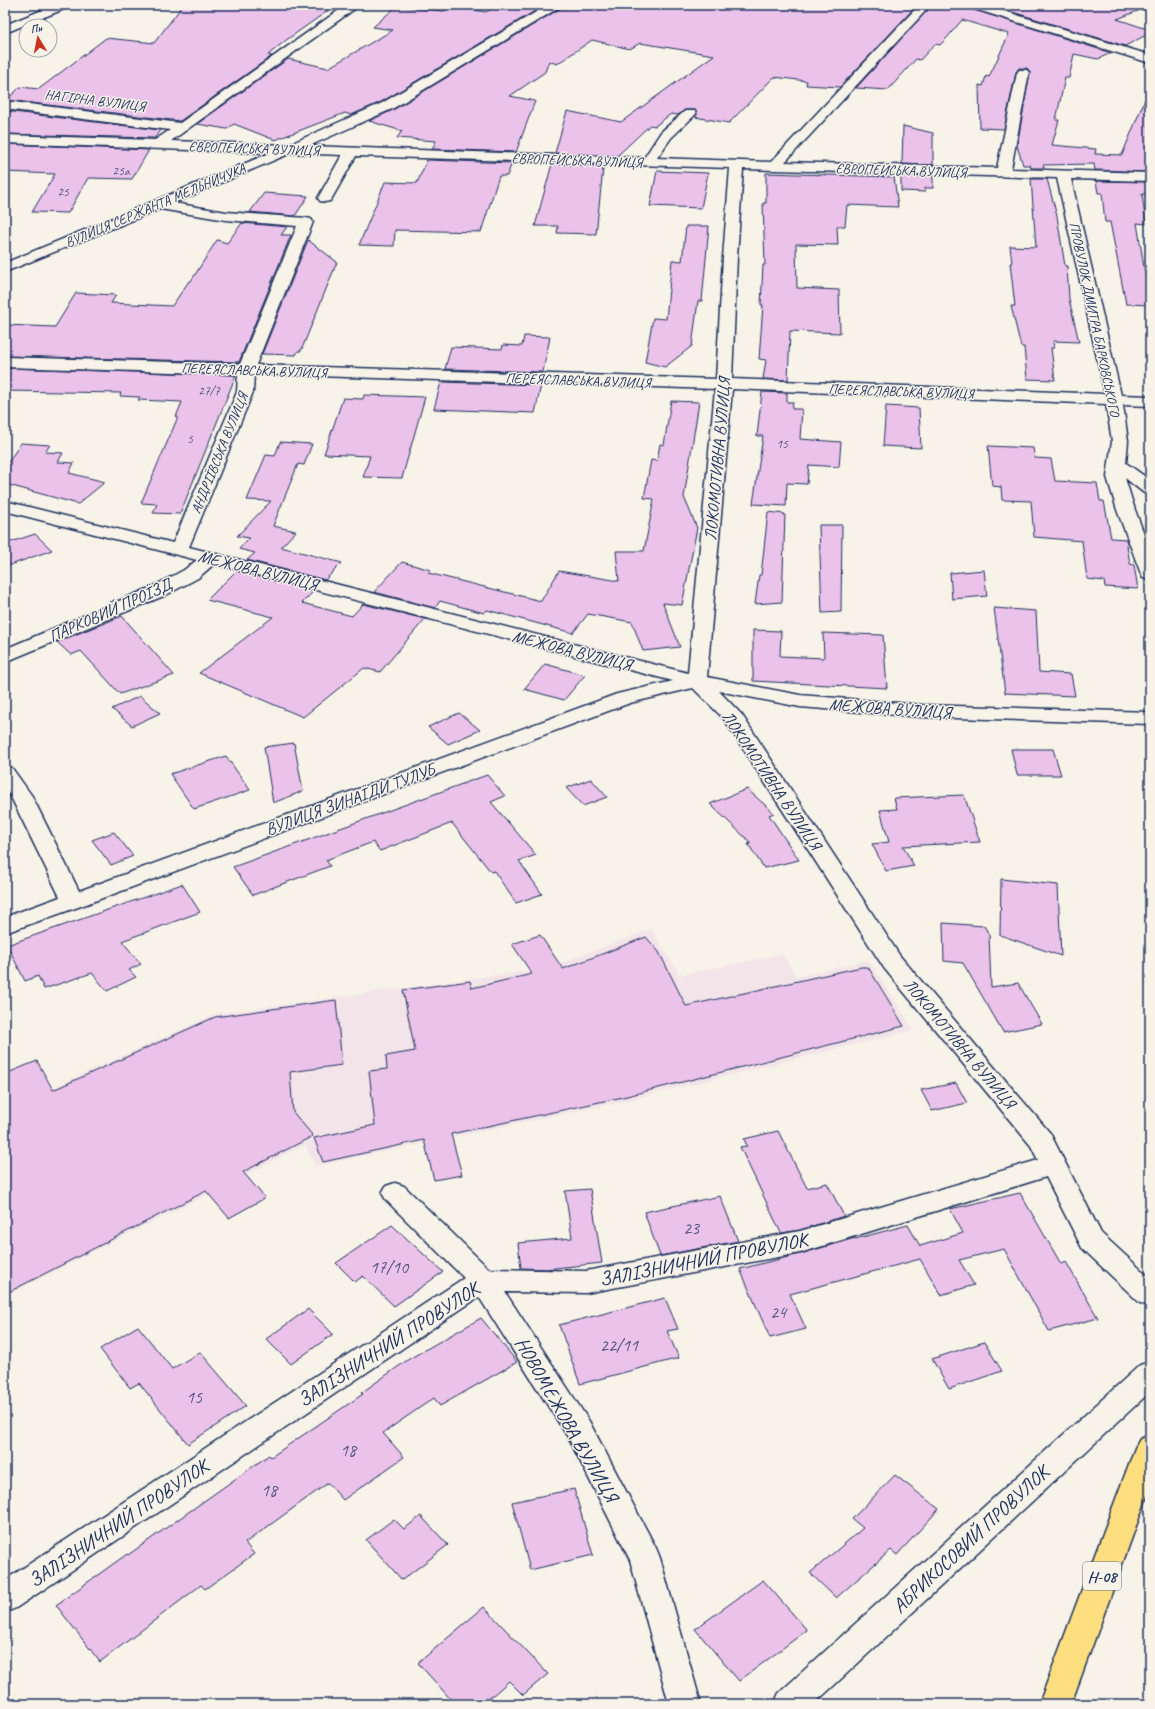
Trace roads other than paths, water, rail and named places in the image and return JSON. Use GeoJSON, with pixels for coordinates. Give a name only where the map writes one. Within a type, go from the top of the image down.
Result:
{"type":"FeatureCollection","features":[{"type":"Feature","properties":{"kind":"main road","name":"Н-08"},"geometry":{"type":"LineString","coordinates":[[1054,1704],[1150,1448]]}},
{"type":"Feature","properties":{"kind":"street"},"geometry":{"type":"LineString","coordinates":[[5,29],[65,5]]}},
{"type":"Feature","properties":{"kind":"street"},"geometry":{"type":"LineString","coordinates":[[157,145],[354,5]]}},
{"type":"Feature","properties":{"kind":"street","name":"ВУЛИЦЯ СЕРЖАНТА МЕЛЬНИЧУКА"},"geometry":{"type":"LineString","coordinates":[[5,268],[329,133],[386,106],[556,5]]}},
{"type":"Feature","properties":{"kind":"street"},"geometry":{"type":"LineString","coordinates":[[774,166],[925,5]]}},
{"type":"Feature","properties":{"kind":"street"},"geometry":{"type":"LineString","coordinates":[[972,5],[1150,59]]}},
{"type":"Feature","properties":{"kind":"street"},"geometry":{"type":"LineString","coordinates":[[1003,173],[1023,72]]}},
{"type":"Feature","properties":{"kind":"street","name":"НАГІРНА ВУЛИЦЯ"},"geometry":{"type":"LineString","coordinates":[[5,105],[181,127]]}},
{"type":"Feature","properties":{"kind":"street"},"geometry":{"type":"LineString","coordinates":[[648,162],[666,135],[690,114]]}},
{"type":"Feature","properties":{"kind":"street","name":"ЄВРОПЕЙСЬКА ВУЛИЦЯ"},"geometry":{"type":"LineString","coordinates":[[5,139],[736,165],[1150,177]]}},
{"type":"Feature","properties":{"kind":"street"},"geometry":{"type":"LineString","coordinates":[[325,198],[351,152]]}},
{"type":"Feature","properties":{"kind":"street","name":"ЛОКОМОТИВНА ВУЛИЦЯ"},"geometry":{"type":"LineString","coordinates":[[736,165],[724,384],[697,681],[732,715],[892,962],[1041,1140],[1091,1240],[1150,1295]]}},
{"type":"Feature","properties":{"kind":"street","name":"ПРОВУЛОК ДМИТРА БАРКОВСЬКОГО"},"geometry":{"type":"LineString","coordinates":[[1063,174],[1114,400],[1120,441],[1116,477],[1126,510],[1150,574]]}},
{"type":"Feature","properties":{"kind":"street","name":"АНДРІЇВСЬКА ВУЛИЦЯ"},"geometry":{"type":"LineString","coordinates":[[157,204],[226,216],[306,222],[246,370],[245,392],[179,550]]}},
{"type":"Feature","properties":{"kind":"street","name":"ПЕРЕЯСЛАВСЬКА ВУЛИЦЯ"},"geometry":{"type":"LineString","coordinates":[[5,362],[724,384],[1150,401]]}},
{"type":"Feature","properties":{"kind":"street"},"geometry":{"type":"LineString","coordinates":[[1118,465],[1137,478],[1150,490]]}},
{"type":"Feature","properties":{"kind":"street","name":"МЕЖОВА ВУЛИЦЯ"},"geometry":{"type":"LineString","coordinates":[[5,506],[697,681],[800,701],[914,711],[1150,718]]}},
{"type":"Feature","properties":{"kind":"street","name":"ПАРКОВИЙ ПРОЇЗД"},"geometry":{"type":"LineString","coordinates":[[5,656],[159,591],[191,574],[210,558]]}},
{"type":"Feature","properties":{"kind":"street","name":"ВУЛИЦЯ ЗИНАЇДИ ТУЛУБ"},"geometry":{"type":"LineString","coordinates":[[5,925],[624,698],[697,681]]}},
{"type":"Feature","properties":{"kind":"street"},"geometry":{"type":"LineString","coordinates":[[5,773],[21,796],[73,901]]}},
{"type":"Feature","properties":{"kind":"street","name":"ЗАЛІЗНИЧНИЙ ПРОВУЛОК"},"geometry":{"type":"LineString","coordinates":[[5,1598],[483,1280],[586,1282],[800,1242],[1053,1165]]}},
{"type":"Feature","properties":{"kind":"street","name":"НОВОМЕЖОВА ВУЛИЦЯ"},"geometry":{"type":"LineString","coordinates":[[395,1193],[483,1280],[579,1430],[645,1558],[685,1704]]}},
{"type":"Feature","properties":{"kind":"street","name":"АБРИКОСОВИЙ ПРОВУЛОК"},"geometry":{"type":"LineString","coordinates":[[790,1704],[1150,1374]]}}]}
